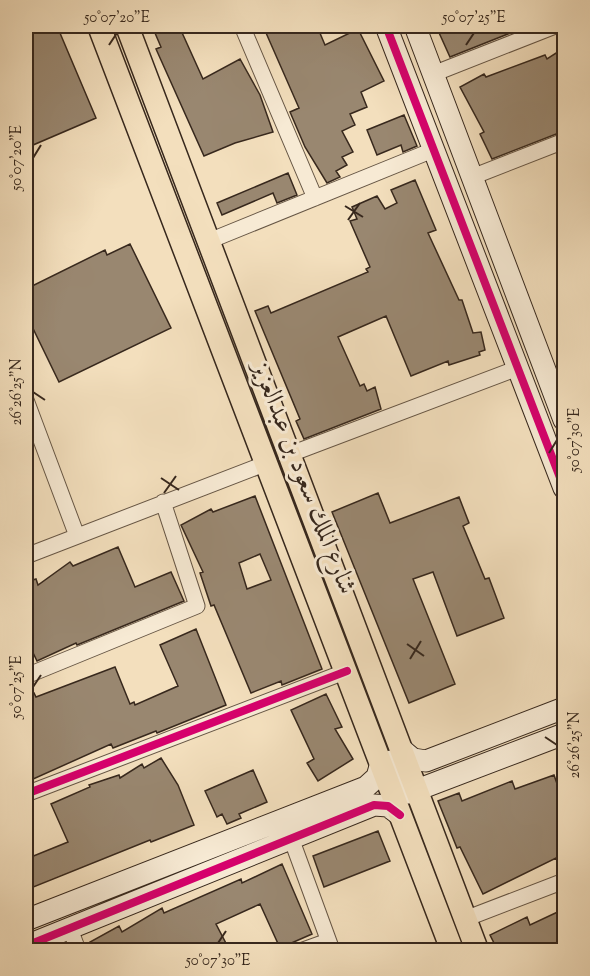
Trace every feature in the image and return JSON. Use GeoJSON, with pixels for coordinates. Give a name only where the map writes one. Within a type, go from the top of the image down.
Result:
{"type":"FeatureCollection","features":[{"type":"Feature","properties":{"kind":"main road","name":"شارع الملك سعود بن عبدالعزيز"},"geometry":{"type":"LineString","coordinates":[[99,26],[452,951]]}},
{"type":"Feature","properties":{"kind":"main road","name":"شارع الملك سعود بن عبدالعزيز"},"geometry":{"type":"LineString","coordinates":[[127,26],[477,951]]}},
{"type":"Feature","properties":{"kind":"main road"},"geometry":{"type":"LineString","coordinates":[[126,98],[129,87],[135,86],[141,92],[169,163],[194,203]]}},
{"type":"Feature","properties":{"kind":"street"},"geometry":{"type":"LineString","coordinates":[[242,26],[315,198]]}},
{"type":"Feature","properties":{"kind":"street"},"geometry":{"type":"LineString","coordinates":[[386,26],[564,488]]}},
{"type":"Feature","properties":{"kind":"street"},"geometry":{"type":"LineString","coordinates":[[415,26],[564,420]]}},
{"type":"Feature","properties":{"kind":"street"},"geometry":{"type":"LineString","coordinates":[[433,74],[535,29],[555,26]]}},
{"type":"Feature","properties":{"kind":"street"},"geometry":{"type":"LineString","coordinates":[[472,177],[563,147]]}},
{"type":"Feature","properties":{"kind":"street"},"geometry":{"type":"LineString","coordinates":[[209,241],[433,150]]}},
{"type":"Feature","properties":{"kind":"street"},"geometry":{"type":"LineString","coordinates":[[288,454],[518,369]]}},
{"type":"Feature","properties":{"kind":"street"},"geometry":{"type":"LineString","coordinates":[[26,400],[77,536]]}},
{"type":"Feature","properties":{"kind":"street"},"geometry":{"type":"LineString","coordinates":[[26,556],[267,462]]}},
{"type":"Feature","properties":{"kind":"street"},"geometry":{"type":"LineString","coordinates":[[26,676],[197,606],[163,502]]}},
{"type":"Feature","properties":{"kind":"street"},"geometry":{"type":"LineString","coordinates":[[26,794],[347,671]]}},
{"type":"Feature","properties":{"kind":"street"},"geometry":{"type":"LineString","coordinates":[[355,693],[377,725],[402,788],[409,793],[564,735]]}},
{"type":"Feature","properties":{"kind":"street"},"geometry":{"type":"LineString","coordinates":[[401,749],[413,759],[426,761],[564,708]]}},
{"type":"Feature","properties":{"kind":"street"},"geometry":{"type":"LineString","coordinates":[[26,946],[291,838],[372,783],[377,777],[381,763]]}},
{"type":"Feature","properties":{"kind":"street"},"geometry":{"type":"LineString","coordinates":[[26,920],[337,808],[382,805],[400,815]]}},
{"type":"Feature","properties":{"kind":"street"},"geometry":{"type":"LineString","coordinates":[[291,838],[330,946],[303,951]]}},
{"type":"Feature","properties":{"kind":"street"},"geometry":{"type":"LineString","coordinates":[[465,919],[564,881]]}},
{"type":"Feature","properties":{"kind":"street"},"geometry":{"type":"LineString","coordinates":[[70,929],[78,951]]}},
{"type":"Feature","properties":{"kind":"building"},"geometry":{"type":"Polygon","coordinates":[[[26,26],[57,26],[96,118],[26,148],[26,26]]]}},
{"type":"Feature","properties":{"kind":"building"},"geometry":{"type":"Polygon","coordinates":[[[152,26],[179,26],[203,79],[240,59],[260,95],[273,132],[235,143],[204,156],[156,49],[161,47],[152,26]]]}},
{"type":"Feature","properties":{"kind":"building"},"geometry":{"type":"Polygon","coordinates":[[[263,26],[317,26],[325,45],[358,29],[384,81],[361,92],[367,107],[350,114],[355,125],[342,131],[353,152],[342,157],[347,165],[336,171],[340,177],[327,183],[305,147],[290,112],[299,108],[263,26]]]}},
{"type":"Feature","properties":{"kind":"building"},"geometry":{"type":"Polygon","coordinates":[[[436,26],[517,26],[518,30],[450,57],[436,26]]]}},
{"type":"Feature","properties":{"kind":"building"},"geometry":{"type":"Polygon","coordinates":[[[564,48],[564,131],[492,159],[480,134],[484,132],[460,87],[484,74],[486,77],[545,55],[547,59],[564,48]]]}},
{"type":"Feature","properties":{"kind":"building"},"geometry":{"type":"Polygon","coordinates":[[[404,115],[417,146],[403,152],[401,145],[377,155],[367,130],[404,115]]]}},
{"type":"Feature","properties":{"kind":"building"},"geometry":{"type":"Polygon","coordinates":[[[288,173],[297,195],[277,203],[273,193],[222,215],[217,203],[288,173]]]}},
{"type":"Feature","properties":{"kind":"building"},"geometry":{"type":"Polygon","coordinates":[[[415,180],[436,230],[428,233],[459,300],[462,300],[473,333],[481,332],[485,350],[479,352],[480,355],[449,365],[448,361],[411,376],[386,316],[338,337],[360,386],[364,384],[367,391],[375,387],[381,409],[304,439],[296,421],[300,419],[255,311],[268,306],[271,313],[368,272],[366,269],[370,267],[350,221],[357,219],[352,207],[377,196],[385,209],[397,203],[391,190],[415,180]]]}},
{"type":"Feature","properties":{"kind":"building"},"geometry":{"type":"Polygon","coordinates":[[[130,244],[171,328],[59,382],[26,314],[26,289],[105,250],[107,255],[130,244]]]}},
{"type":"Feature","properties":{"kind":"building"},"geometry":{"type":"Polygon","coordinates":[[[378,493],[390,523],[459,497],[469,523],[463,526],[485,579],[489,578],[504,618],[457,636],[433,572],[413,579],[455,684],[409,703],[332,512],[378,493]]]}},
{"type":"Feature","properties":{"kind":"building"},"geometry":{"type":"Polygon","coordinates":[[[255,496],[322,669],[282,685],[281,681],[251,693],[214,605],[211,606],[200,573],[203,572],[181,525],[211,509],[213,512],[255,496]],[[260,554],[239,563],[247,589],[271,580],[260,554]]]}},
{"type":"Feature","properties":{"kind":"building"},"geometry":{"type":"Polygon","coordinates":[[[118,547],[135,587],[171,572],[184,601],[77,645],[76,643],[37,661],[26,638],[26,582],[36,579],[38,585],[70,562],[73,566],[118,547]]]}},
{"type":"Feature","properties":{"kind":"building"},"geometry":{"type":"Polygon","coordinates":[[[196,629],[226,705],[113,748],[111,744],[31,780],[26,767],[26,696],[34,693],[36,697],[115,667],[130,704],[134,702],[135,705],[178,686],[160,645],[196,629]]]}},
{"type":"Feature","properties":{"kind":"building"},"geometry":{"type":"Polygon","coordinates":[[[326,694],[342,727],[335,729],[353,759],[318,781],[307,763],[314,759],[291,710],[326,694]]]}},
{"type":"Feature","properties":{"kind":"building"},"geometry":{"type":"Polygon","coordinates":[[[161,758],[178,785],[194,825],[151,842],[150,840],[26,890],[26,859],[68,842],[51,804],[90,787],[89,785],[119,775],[120,778],[142,764],[144,768],[161,758]]]}},
{"type":"Feature","properties":{"kind":"building"},"geometry":{"type":"Polygon","coordinates":[[[253,770],[267,802],[239,814],[241,818],[227,824],[222,814],[217,817],[205,791],[253,770]]]}},
{"type":"Feature","properties":{"kind":"building"},"geometry":{"type":"Polygon","coordinates":[[[554,775],[564,804],[564,871],[562,872],[556,858],[483,894],[460,847],[457,848],[438,801],[459,793],[462,801],[512,781],[515,789],[554,775]]]}},
{"type":"Feature","properties":{"kind":"building"},"geometry":{"type":"Polygon","coordinates":[[[378,831],[390,861],[324,887],[313,856],[378,831]]]}},
{"type":"Feature","properties":{"kind":"building"},"geometry":{"type":"Polygon","coordinates":[[[282,864],[312,934],[280,948],[260,904],[216,924],[230,951],[95,951],[90,942],[119,926],[122,932],[162,908],[164,913],[241,879],[242,883],[282,864]]]}},
{"type":"Feature","properties":{"kind":"building"},"geometry":{"type":"Polygon","coordinates":[[[564,909],[564,943],[549,951],[498,951],[490,935],[527,917],[530,925],[564,909]]]}},
{"type":"Feature","properties":{"kind":"cycle path"},"geometry":{"type":"LineString","coordinates":[[386,26],[564,488]]}},
{"type":"Feature","properties":{"kind":"cycle path"},"geometry":{"type":"LineString","coordinates":[[26,794],[347,671]]}},
{"type":"Feature","properties":{"kind":"cycle path"},"geometry":{"type":"LineString","coordinates":[[26,946],[374,805],[388,806],[400,815]]}}]}
